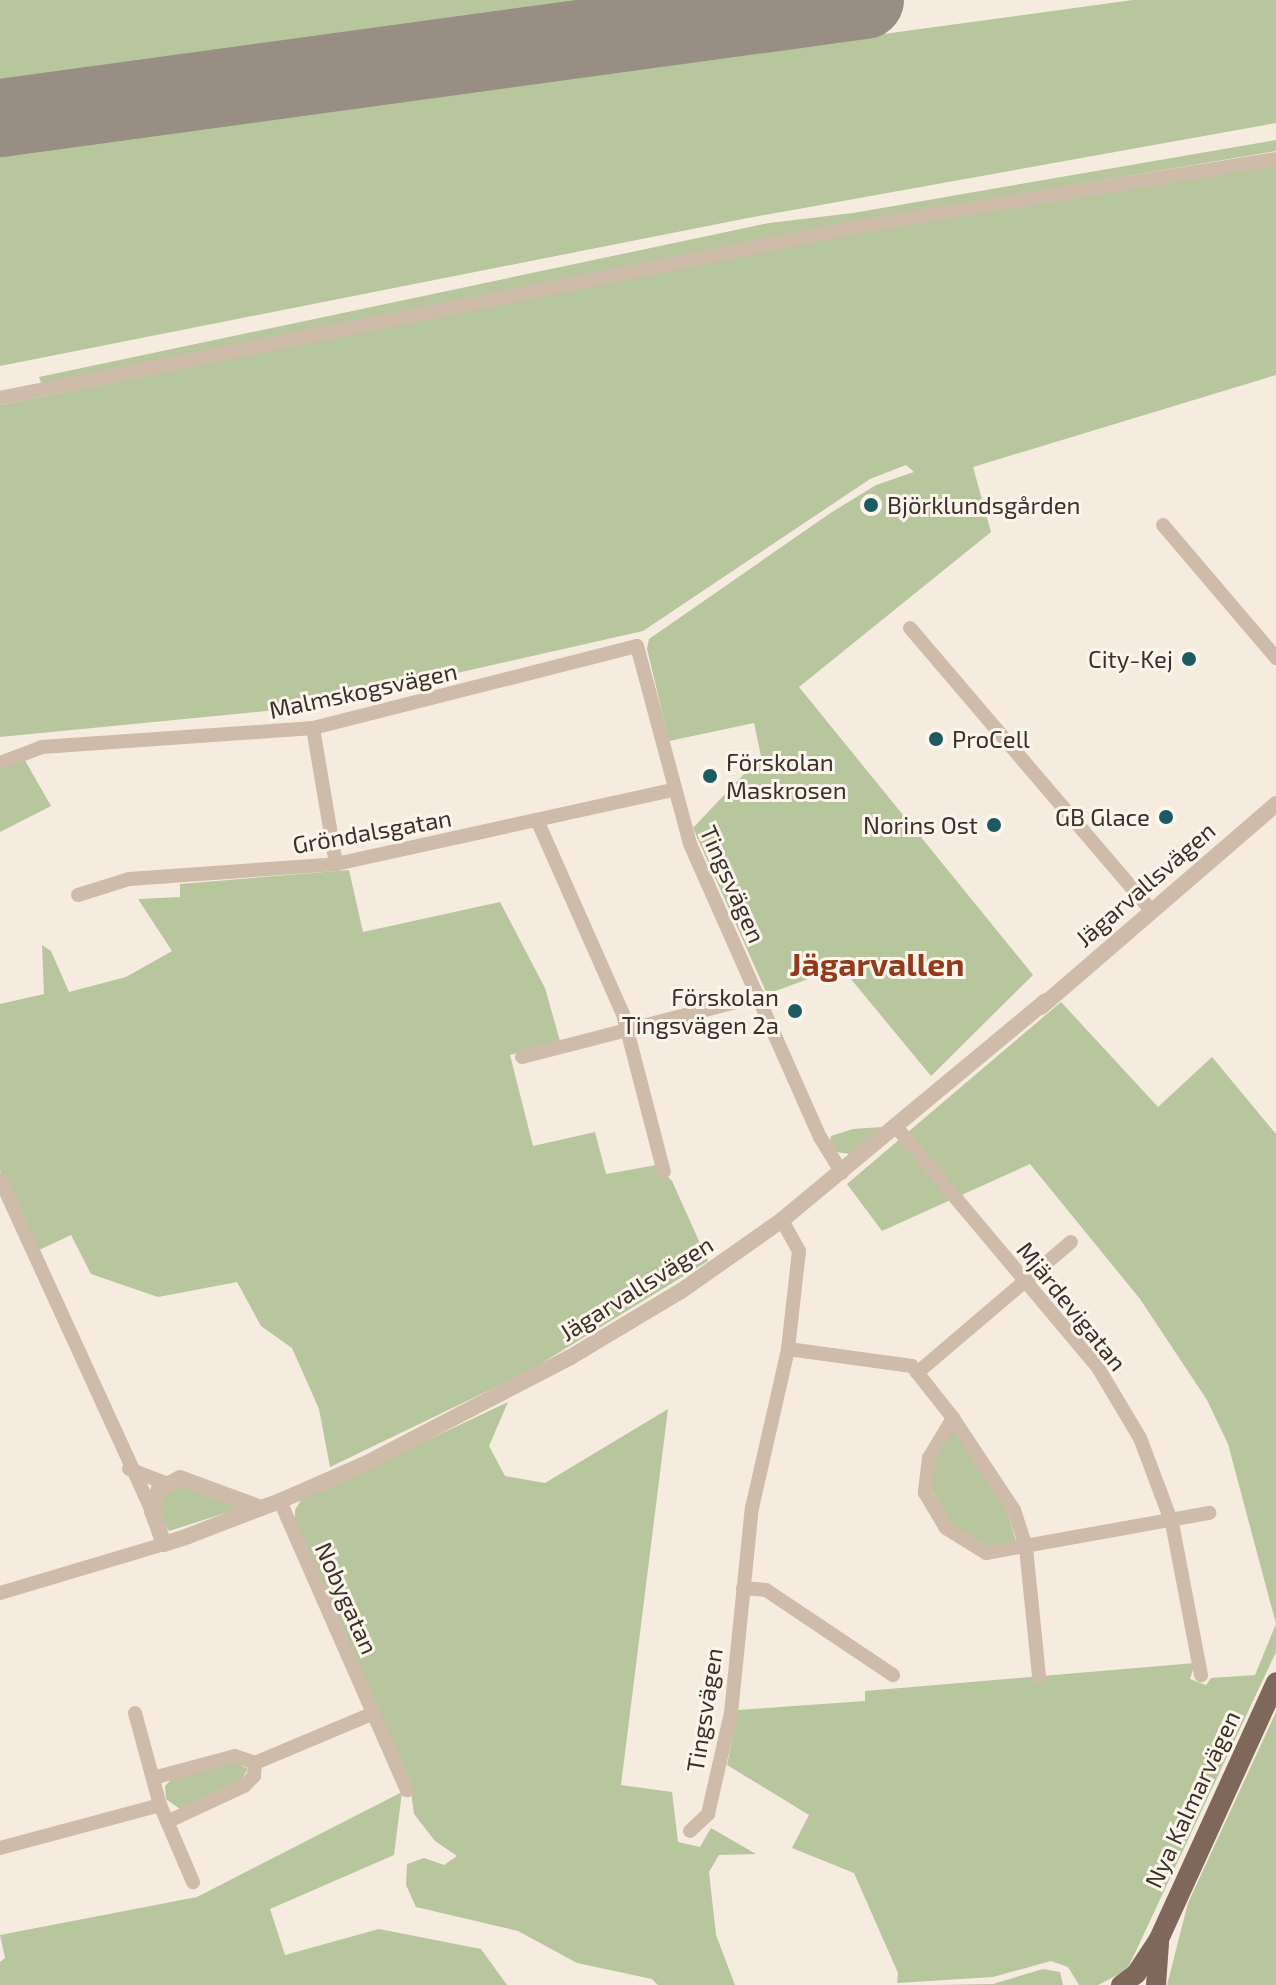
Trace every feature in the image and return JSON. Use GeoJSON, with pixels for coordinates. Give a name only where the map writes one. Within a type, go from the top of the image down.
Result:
{"type":"FeatureCollection","features":[{"type":"Feature","properties":{"kind":"main road","name":"Nya Kalmarvägen"},"geometry":{"type":"LineString","coordinates":[[1121,1985],[1144,1964],[1159,1939],[1276,1682]]}},
{"type":"Feature","properties":{"kind":"main road","name":"Nya Kalmarvägen"},"geometry":{"type":"LineString","coordinates":[[1156,1985],[1159,1939]]}},
{"type":"Feature","properties":{"kind":"street"},"geometry":{"type":"LineString","coordinates":[[0,398],[856,227],[1276,159]]}},
{"type":"Feature","properties":{"kind":"street"},"geometry":{"type":"LineString","coordinates":[[1163,525],[1276,658]]}},
{"type":"Feature","properties":{"kind":"street"},"geometry":{"type":"LineString","coordinates":[[910,628],[1151,910]]}},
{"type":"Feature","properties":{"kind":"street","name":"Malmskogsvägen"},"geometry":{"type":"LineString","coordinates":[[0,763],[42,747],[313,728],[637,646]]}},
{"type":"Feature","properties":{"kind":"street","name":"Tingsvägen"},"geometry":{"type":"LineString","coordinates":[[637,646],[673,790],[690,844],[820,1137],[842,1173]]}},
{"type":"Feature","properties":{"kind":"street"},"geometry":{"type":"LineString","coordinates":[[313,728],[336,864]]}},
{"type":"Feature","properties":{"kind":"street","name":"Gröndalsgatan"},"geometry":{"type":"LineString","coordinates":[[78,895],[129,879],[336,864],[673,790]]}},
{"type":"Feature","properties":{"kind":"street","name":"Jägarvallsvägen"},"geometry":{"type":"LineString","coordinates":[[164,1544],[280,1501],[434,1432],[558,1365],[681,1291],[782,1220],[897,1128],[996,1043],[1020,1018],[1046,1001],[1276,804]]}},
{"type":"Feature","properties":{"kind":"street"},"geometry":{"type":"LineString","coordinates":[[537,820],[629,1030],[664,1172]]}},
{"type":"Feature","properties":{"kind":"street"},"geometry":{"type":"LineString","coordinates":[[522,1057],[759,996]]}},
{"type":"Feature","properties":{"kind":"street","name":"Mjärdevigatan"},"geometry":{"type":"LineString","coordinates":[[897,1128],[1101,1371],[1140,1438],[1172,1523],[1201,1675]]}},
{"type":"Feature","properties":{"kind":"street"},"geometry":{"type":"LineString","coordinates":[[0,1179],[128,1469],[152,1511],[164,1544],[0,1593]]}},
{"type":"Feature","properties":{"kind":"street","name":"Tingsvägen"},"geometry":{"type":"LineString","coordinates":[[690,1831],[708,1814],[725,1741],[752,1508],[788,1349],[799,1263],[796,1243],[782,1220]]}},
{"type":"Feature","properties":{"kind":"street"},"geometry":{"type":"LineString","coordinates":[[917,1373],[1071,1242]]}},
{"type":"Feature","properties":{"kind":"street"},"geometry":{"type":"LineString","coordinates":[[788,1349],[912,1366],[953,1418],[1006,1491],[1026,1548],[1039,1677]]}},
{"type":"Feature","properties":{"kind":"street"},"geometry":{"type":"LineString","coordinates":[[953,1418],[929,1458],[925,1493],[946,1528],[986,1553],[1172,1523],[1209,1513]]}},
{"type":"Feature","properties":{"kind":"street"},"geometry":{"type":"LineString","coordinates":[[128,1469],[165,1483],[194,1481],[261,1508]]}},
{"type":"Feature","properties":{"kind":"street"},"geometry":{"type":"LineString","coordinates":[[152,1511],[165,1483]]}},
{"type":"Feature","properties":{"kind":"street","name":"Nobygatan"},"geometry":{"type":"LineString","coordinates":[[280,1501],[407,1790]]}},
{"type":"Feature","properties":{"kind":"street"},"geometry":{"type":"LineString","coordinates":[[743,1588],[766,1590],[893,1675]]}},
{"type":"Feature","properties":{"kind":"street"},"geometry":{"type":"LineString","coordinates":[[135,1713],[160,1805],[193,1882]]}},
{"type":"Feature","properties":{"kind":"street"},"geometry":{"type":"LineString","coordinates":[[153,1778],[235,1756],[255,1763],[374,1713]]}},
{"type":"Feature","properties":{"kind":"street"},"geometry":{"type":"LineString","coordinates":[[169,1821],[244,1786],[254,1776],[255,1763]]}},
{"type":"Feature","properties":{"kind":"street"},"geometry":{"type":"LineString","coordinates":[[0,1848],[160,1805]]}},
{"type":"Feature","properties":{"kind":"green space"},"geometry":{"type":"Polygon","coordinates":[[[0,0],[611,0],[0,84],[0,0]]]}},
{"type":"Feature","properties":{"kind":"green space"},"geometry":{"type":"Polygon","coordinates":[[[1133,0],[1276,0],[1276,123],[748,218],[0,366],[0,154],[1133,0]]]}},
{"type":"Feature","properties":{"kind":"green space"},"geometry":{"type":"Polygon","coordinates":[[[1276,140],[1276,151],[855,222],[42,385],[39,377],[769,223],[853,213],[1276,140]]]}},
{"type":"Feature","properties":{"kind":"green space"},"geometry":{"type":"Polygon","coordinates":[[[1276,164],[1276,375],[973,467],[991,532],[799,687],[1033,975],[931,1076],[841,967],[767,994],[693,828],[761,756],[754,723],[669,741],[647,649],[649,639],[829,514],[876,485],[914,472],[906,465],[870,479],[643,631],[307,707],[0,737],[0,405],[851,233],[1276,164]]]}},
{"type":"Feature","properties":{"kind":"green space"},"geometry":{"type":"Polygon","coordinates":[[[23,757],[51,806],[0,832],[0,769],[23,757]]]}},
{"type":"Feature","properties":{"kind":"green space"},"geometry":{"type":"Polygon","coordinates":[[[349,870],[363,932],[500,902],[545,988],[560,1041],[510,1055],[533,1146],[595,1132],[606,1174],[657,1165],[672,1181],[708,1261],[529,1371],[330,1467],[319,1409],[292,1348],[261,1326],[237,1282],[158,1297],[91,1274],[71,1235],[39,1250],[0,1170],[0,1004],[44,994],[42,945],[51,951],[69,992],[126,977],[172,951],[138,899],[180,897],[180,884],[349,870]]]}},
{"type":"Feature","properties":{"kind":"green space"},"geometry":{"type":"Polygon","coordinates":[[[1061,1002],[1158,1107],[1212,1057],[1276,1134],[1276,1624],[1228,1444],[1207,1400],[1140,1299],[1030,1164],[882,1231],[847,1184],[1061,1002]]]}},
{"type":"Feature","properties":{"kind":"green space"},"geometry":{"type":"Polygon","coordinates":[[[882,1127],[850,1154],[836,1152],[830,1142],[831,1136],[853,1129],[882,1127]]]}},
{"type":"Feature","properties":{"kind":"green space"},"geometry":{"type":"Polygon","coordinates":[[[508,1402],[489,1446],[505,1476],[545,1483],[668,1409],[621,1785],[672,1792],[678,1842],[700,1847],[711,1828],[756,1854],[719,1855],[709,1872],[716,1935],[735,1985],[658,1985],[652,1979],[577,1963],[518,1931],[416,1907],[406,1885],[407,1864],[424,1858],[444,1865],[457,1856],[435,1841],[414,1814],[410,1785],[295,1523],[295,1510],[301,1500],[508,1402]]]}},
{"type":"Feature","properties":{"kind":"green space"},"geometry":{"type":"Polygon","coordinates":[[[952,1427],[1001,1490],[1016,1541],[985,1547],[954,1528],[929,1486],[930,1471],[952,1427]]]}},
{"type":"Feature","properties":{"kind":"green space"},"geometry":{"type":"Polygon","coordinates":[[[182,1484],[238,1509],[169,1531],[159,1516],[162,1495],[182,1484]]]}},
{"type":"Feature","properties":{"kind":"green space"},"geometry":{"type":"Polygon","coordinates":[[[1276,1624],[1276,1652],[1127,1970],[1098,1985],[1079,1985],[1068,1967],[1051,1961],[993,1977],[897,1983],[898,1973],[854,1873],[792,1848],[809,1815],[727,1765],[738,1710],[865,1701],[865,1691],[1195,1663],[1190,1679],[1206,1685],[1211,1678],[1255,1675],[1276,1624]]]}},
{"type":"Feature","properties":{"kind":"green space"},"geometry":{"type":"Polygon","coordinates":[[[1276,1712],[1276,1985],[1167,1985],[1188,1903],[1276,1712]]]}},
{"type":"Feature","properties":{"kind":"green space"},"geometry":{"type":"Polygon","coordinates":[[[235,1762],[248,1769],[240,1782],[180,1809],[166,1799],[165,1786],[173,1778],[235,1762]]]}},
{"type":"Feature","properties":{"kind":"green space"},"geometry":{"type":"Polygon","coordinates":[[[402,1792],[394,1855],[270,1909],[285,1955],[379,1929],[481,1949],[507,1985],[0,1985],[0,1962],[5,1958],[0,1935],[197,1897],[402,1792]]]}},
{"type":"Feature","properties":{"kind":"green space"},"geometry":{"type":"Polygon","coordinates":[[[1043,1969],[1060,1972],[1063,1985],[937,1985],[993,1984],[1043,1969]]]}},
{"type":"Feature","properties":{"kind":"runway"},"geometry":{"type":"LineString","coordinates":[[0,118],[865,0]]}},
{"type":"Feature","properties":{"kind":"place","name":"Björklundsgården"},"geometry":{"type":"Point","coordinates":[871,505]}},
{"type":"Feature","properties":{"kind":"place","name":"City-Kej"},"geometry":{"type":"Point","coordinates":[1189,659]}},
{"type":"Feature","properties":{"kind":"place","name":"ProCell"},"geometry":{"type":"Point","coordinates":[936,739]}},
{"type":"Feature","properties":{"kind":"place","name":"Förskolan Maskrosen"},"geometry":{"type":"Point","coordinates":[710,776]}},
{"type":"Feature","properties":{"kind":"place","name":"GB Glace"},"geometry":{"type":"Point","coordinates":[1166,817]}},
{"type":"Feature","properties":{"kind":"place","name":"Norins Ost"},"geometry":{"type":"Point","coordinates":[994,825]}},
{"type":"Feature","properties":{"kind":"place","name":"Förskolan Tingsvägen 2a"},"geometry":{"type":"Point","coordinates":[795,1011]}},
{"type":"Feature","properties":{"kind":"district","name":"Jägarvallen"},"geometry":{"type":"Point","coordinates":[877,963]}}]}
